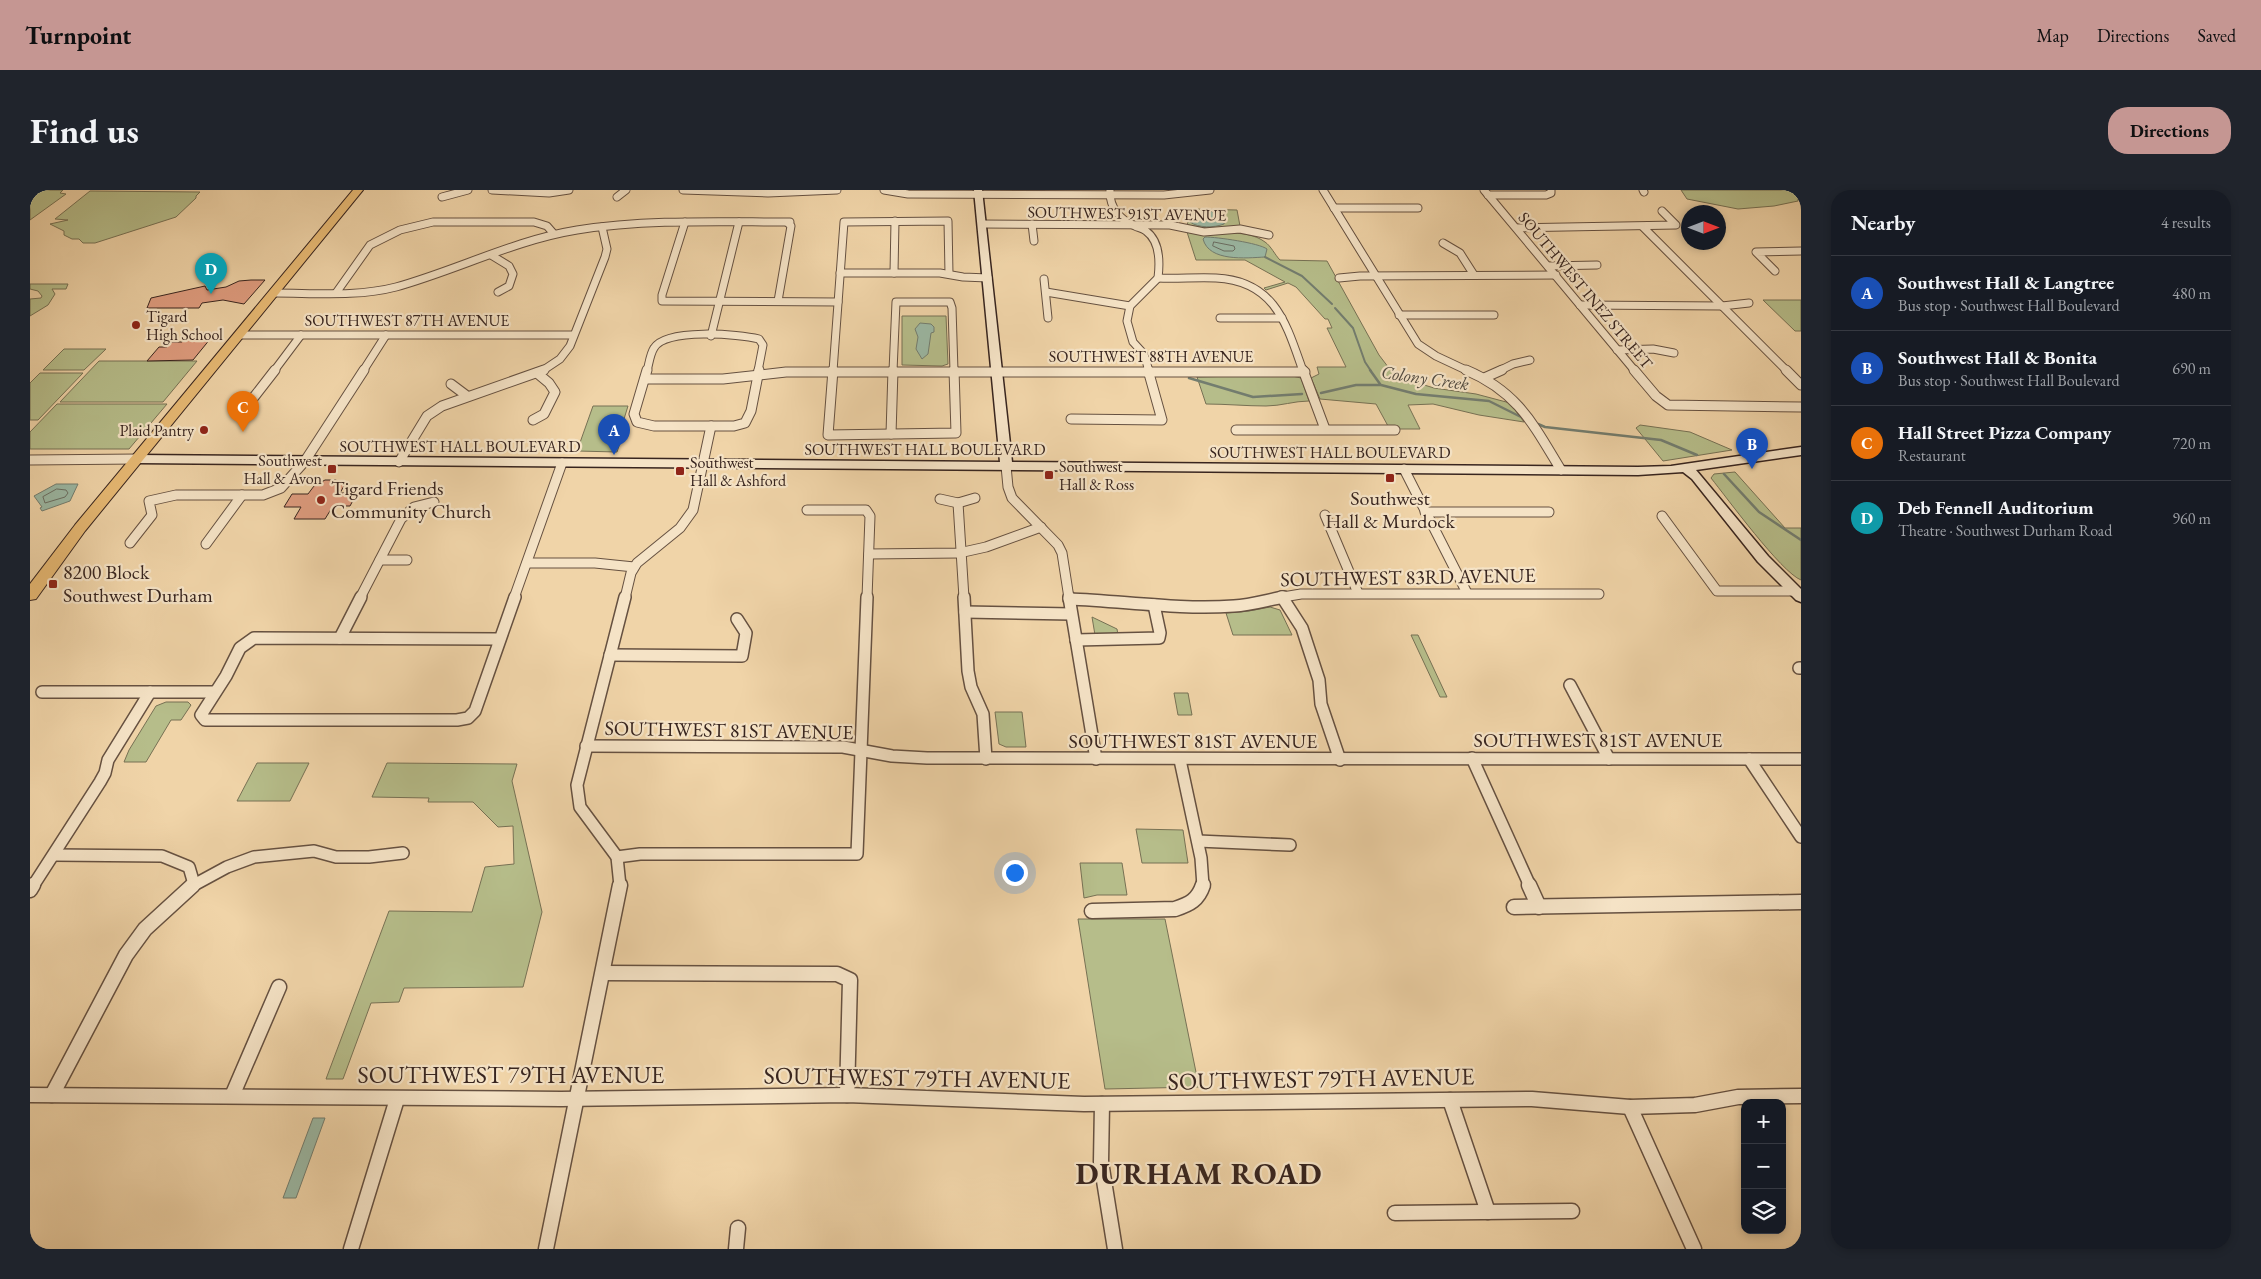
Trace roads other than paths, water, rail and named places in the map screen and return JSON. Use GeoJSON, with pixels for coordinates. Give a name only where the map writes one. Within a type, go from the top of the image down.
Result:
{"type":"FeatureCollection","features":[{"type":"Feature","properties":{"kind":"main road"},"geometry":{"type":"LineString","coordinates":[[30,595],[80,528],[241,335],[358,190]]}},
{"type":"Feature","properties":{"kind":"main road"},"geometry":{"type":"LineString","coordinates":[[978,192],[1006,466]]}},
{"type":"Feature","properties":{"kind":"main road","name":"SOUTHWEST HALL BOULEVARD"},"geometry":{"type":"LineString","coordinates":[[137,459],[1638,471],[1686,468],[1801,451]]}},
{"type":"Feature","properties":{"kind":"main road"},"geometry":{"type":"LineString","coordinates":[[1686,468],[1696,476],[1763,559],[1798,594]]}},
{"type":"Feature","properties":{"kind":"street"},"geometry":{"type":"LineString","coordinates":[[442,197],[468,190]]}},
{"type":"Feature","properties":{"kind":"street"},"geometry":{"type":"LineString","coordinates":[[492,190],[549,193],[569,190]]}},
{"type":"Feature","properties":{"kind":"street"},"geometry":{"type":"LineString","coordinates":[[617,197],[626,190]]}},
{"type":"Feature","properties":{"kind":"street"},"geometry":{"type":"LineString","coordinates":[[683,190],[768,193],[837,190]]}},
{"type":"Feature","properties":{"kind":"street"},"geometry":{"type":"LineString","coordinates":[[884,190],[903,194],[938,192],[1210,190]]}},
{"type":"Feature","properties":{"kind":"street"},"geometry":{"type":"LineString","coordinates":[[1323,190],[1399,315],[1424,350],[1439,359],[1484,378],[1506,392],[1519,405],[1561,470]]}},
{"type":"Feature","properties":{"kind":"street"},"geometry":{"type":"LineString","coordinates":[[1071,419],[1162,420],[1144,354],[1133,342],[1128,331],[1127,321],[1130,306],[1158,278],[1159,259],[1153,241],[1145,230],[1131,225],[1114,210],[1109,192]]}},
{"type":"Feature","properties":{"kind":"street"},"geometry":{"type":"LineString","coordinates":[[1486,193],[1548,192]]}},
{"type":"Feature","properties":{"kind":"street","name":"SOUTHWEST INEZ STREET"},"geometry":{"type":"LineString","coordinates":[[1486,193],[1656,396],[1668,405],[1801,407]]}},
{"type":"Feature","properties":{"kind":"street"},"geometry":{"type":"LineString","coordinates":[[1334,208],[1418,208]]}},
{"type":"Feature","properties":{"kind":"street"},"geometry":{"type":"LineString","coordinates":[[1517,228],[1676,225],[1662,211]]}},
{"type":"Feature","properties":{"kind":"street"},"geometry":{"type":"LineString","coordinates":[[894,273],[895,221]]}},
{"type":"Feature","properties":{"kind":"street"},"geometry":{"type":"LineString","coordinates":[[891,434],[896,302],[950,302],[952,308],[956,433],[828,435],[844,222],[948,221],[949,274]]}},
{"type":"Feature","properties":{"kind":"street"},"geometry":{"type":"LineString","coordinates":[[336,293],[370,244],[400,230],[433,222],[534,222],[547,226],[554,234]]}},
{"type":"Feature","properties":{"kind":"street"},"geometry":{"type":"LineString","coordinates":[[684,222],[662,294],[662,301],[838,302]]}},
{"type":"Feature","properties":{"kind":"street"},"geometry":{"type":"LineString","coordinates":[[711,336],[739,222]]}},
{"type":"Feature","properties":{"kind":"street"},"geometry":{"type":"LineString","coordinates":[[274,293],[368,292],[395,287],[491,255],[535,238],[602,227],[635,223],[789,223],[791,226],[778,301]]}},
{"type":"Feature","properties":{"kind":"street","name":"SOUTHWEST 91ST AVENUE"},"geometry":{"type":"LineString","coordinates":[[982,224],[1170,226],[1204,232],[1240,230],[1270,235]]}},
{"type":"Feature","properties":{"kind":"street"},"geometry":{"type":"LineString","coordinates":[[1032,224],[1034,241]]}},
{"type":"Feature","properties":{"kind":"street"},"geometry":{"type":"LineString","coordinates":[[388,225],[400,230]]}},
{"type":"Feature","properties":{"kind":"street"},"geometry":{"type":"LineString","coordinates":[[400,462],[427,416],[442,406],[537,373],[548,368],[564,355],[570,346],[572,335],[605,257],[607,249],[602,227]]}},
{"type":"Feature","properties":{"kind":"street"},"geometry":{"type":"LineString","coordinates":[[1643,227],[1801,386]]}},
{"type":"Feature","properties":{"kind":"street"},"geometry":{"type":"LineString","coordinates":[[1443,243],[1460,253],[1474,275]]}},
{"type":"Feature","properties":{"kind":"street"},"geometry":{"type":"LineString","coordinates":[[1776,270],[1756,252],[1801,251]]}},
{"type":"Feature","properties":{"kind":"street"},"geometry":{"type":"LineString","coordinates":[[491,255],[506,262],[513,274],[509,286],[498,292]]}},
{"type":"Feature","properties":{"kind":"street"},"geometry":{"type":"LineString","coordinates":[[1548,266],[1597,265]]}},
{"type":"Feature","properties":{"kind":"street"},"geometry":{"type":"LineString","coordinates":[[840,273],[949,274],[963,277],[988,278]]}},
{"type":"Feature","properties":{"kind":"street"},"geometry":{"type":"LineString","coordinates":[[1339,278],[1375,276],[1556,275]]}},
{"type":"Feature","properties":{"kind":"street"},"geometry":{"type":"LineString","coordinates":[[1158,278],[1184,280],[1220,278],[1244,283],[1268,297],[1279,311],[1305,372],[1325,430]]}},
{"type":"Feature","properties":{"kind":"street"},"geometry":{"type":"LineString","coordinates":[[1044,279],[1048,318]]}},
{"type":"Feature","properties":{"kind":"street"},"geometry":{"type":"LineString","coordinates":[[1046,292],[1130,306]]}},
{"type":"Feature","properties":{"kind":"street"},"geometry":{"type":"LineString","coordinates":[[1580,306],[1722,306],[1749,303]]}},
{"type":"Feature","properties":{"kind":"street"},"geometry":{"type":"LineString","coordinates":[[1399,315],[1494,315]]}},
{"type":"Feature","properties":{"kind":"street"},"geometry":{"type":"LineString","coordinates":[[1220,318],[1282,318]]}},
{"type":"Feature","properties":{"kind":"street","name":"SOUTHWEST 87TH AVENUE"},"geometry":{"type":"LineString","coordinates":[[241,335],[572,335]]}},
{"type":"Feature","properties":{"kind":"street"},"geometry":{"type":"LineString","coordinates":[[254,397],[300,335]]}},
{"type":"Feature","properties":{"kind":"street"},"geometry":{"type":"LineString","coordinates":[[130,543],[152,515],[150,501],[176,495],[264,495],[281,488],[305,461],[386,335]]}},
{"type":"Feature","properties":{"kind":"street"},"geometry":{"type":"LineString","coordinates":[[711,336],[748,336],[761,340],[763,348],[748,420],[740,425],[711,426],[648,426],[638,423],[634,414],[654,348],[660,342],[671,337],[711,336]]}},
{"type":"Feature","properties":{"kind":"street"},"geometry":{"type":"LineString","coordinates":[[1617,350],[1653,349],[1674,352]]}},
{"type":"Feature","properties":{"kind":"street"},"geometry":{"type":"LineString","coordinates":[[1484,378],[1513,364],[1530,360]]}},
{"type":"Feature","properties":{"kind":"street","name":"SOUTHWEST 88TH AVENUE"},"geometry":{"type":"LineString","coordinates":[[645,379],[723,379],[786,372],[1305,372]]}},
{"type":"Feature","properties":{"kind":"street"},"geometry":{"type":"LineString","coordinates":[[534,420],[544,414],[555,392],[549,383],[537,373]]}},
{"type":"Feature","properties":{"kind":"street"},"geometry":{"type":"LineString","coordinates":[[451,384],[467,396]]}},
{"type":"Feature","properties":{"kind":"street"},"geometry":{"type":"LineString","coordinates":[[546,1249],[620,887],[617,857],[580,807],[578,784],[586,746],[634,567],[650,550],[677,532],[690,517],[711,426]]}},
{"type":"Feature","properties":{"kind":"street"},"geometry":{"type":"LineString","coordinates":[[1236,430],[1395,430]]}},
{"type":"Feature","properties":{"kind":"street"},"geometry":{"type":"LineString","coordinates":[[30,460],[137,459]]}},
{"type":"Feature","properties":{"kind":"street"},"geometry":{"type":"LineString","coordinates":[[499,639],[260,637],[248,640],[240,648],[226,676],[203,710],[202,718],[211,720],[457,720],[470,717],[477,709],[499,639],[562,463]]}},
{"type":"Feature","properties":{"kind":"street"},"geometry":{"type":"LineString","coordinates":[[1006,466],[1011,497],[1060,548],[1096,759]]}},
{"type":"Feature","properties":{"kind":"street"},"geometry":{"type":"LineString","coordinates":[[1404,469],[1468,593]]}},
{"type":"Feature","properties":{"kind":"street"},"geometry":{"type":"LineString","coordinates":[[206,544],[242,495]]}},
{"type":"Feature","properties":{"kind":"street"},"geometry":{"type":"LineString","coordinates":[[940,499],[958,503],[975,498]]}},
{"type":"Feature","properties":{"kind":"street"},"geometry":{"type":"LineString","coordinates":[[340,638],[404,514],[414,507],[434,502]]}},
{"type":"Feature","properties":{"kind":"street"},"geometry":{"type":"LineString","coordinates":[[958,503],[968,671],[971,687],[983,714],[986,759]]}},
{"type":"Feature","properties":{"kind":"street"},"geometry":{"type":"LineString","coordinates":[[617,857],[640,854],[857,854],[869,512],[859,509],[807,510]]}},
{"type":"Feature","properties":{"kind":"street"},"geometry":{"type":"LineString","coordinates":[[1425,512],[1548,512]]}},
{"type":"Feature","properties":{"kind":"street"},"geometry":{"type":"LineString","coordinates":[[1325,515],[1358,593]]}},
{"type":"Feature","properties":{"kind":"street"},"geometry":{"type":"LineString","coordinates":[[1662,516],[1717,591],[1798,594]]}},
{"type":"Feature","properties":{"kind":"street"},"geometry":{"type":"LineString","coordinates":[[868,554],[960,552],[986,547],[1041,527]]}},
{"type":"Feature","properties":{"kind":"street"},"geometry":{"type":"LineString","coordinates":[[380,560],[407,560]]}},
{"type":"Feature","properties":{"kind":"street"},"geometry":{"type":"LineString","coordinates":[[527,562],[595,563],[634,567]]}},
{"type":"Feature","properties":{"kind":"street","name":"SOUTHWEST 83RD AVENUE"},"geometry":{"type":"LineString","coordinates":[[1069,599],[1120,600],[1154,605],[1245,606],[1281,596],[1358,593],[1600,594]]}},
{"type":"Feature","properties":{"kind":"street"},"geometry":{"type":"LineString","coordinates":[[1281,596],[1302,628],[1318,680],[1321,704],[1340,760]]}},
{"type":"Feature","properties":{"kind":"street"},"geometry":{"type":"LineString","coordinates":[[1076,640],[1159,638],[1160,633],[1154,605]]}},
{"type":"Feature","properties":{"kind":"street"},"geometry":{"type":"LineString","coordinates":[[964,612],[1071,614]]}},
{"type":"Feature","properties":{"kind":"street"},"geometry":{"type":"LineString","coordinates":[[610,655],[742,656],[746,632],[738,619]]}},
{"type":"Feature","properties":{"kind":"street"},"geometry":{"type":"LineString","coordinates":[[1570,685],[1609,759]]}},
{"type":"Feature","properties":{"kind":"street"},"geometry":{"type":"LineString","coordinates":[[42,692],[214,692]]}},
{"type":"Feature","properties":{"kind":"street"},"geometry":{"type":"LineString","coordinates":[[30,890],[100,782],[105,773],[108,760],[150,692]]}},
{"type":"Feature","properties":{"kind":"street","name":"SOUTHWEST 81ST AVENUE"},"geometry":{"type":"LineString","coordinates":[[586,746],[834,747],[892,756],[986,759],[1801,759]]}},
{"type":"Feature","properties":{"kind":"street"},"geometry":{"type":"LineString","coordinates":[[1472,758],[1539,906]]}},
{"type":"Feature","properties":{"kind":"street"},"geometry":{"type":"LineString","coordinates":[[1749,759],[1801,837]]}},
{"type":"Feature","properties":{"kind":"street"},"geometry":{"type":"LineString","coordinates":[[1092,911],[1175,909],[1193,902],[1199,896],[1203,884],[1198,841],[1180,760]]}},
{"type":"Feature","properties":{"kind":"street"},"geometry":{"type":"LineString","coordinates":[[1198,841],[1290,845]]}},
{"type":"Feature","properties":{"kind":"street"},"geometry":{"type":"LineString","coordinates":[[52,1094],[126,955],[145,929],[194,884],[227,867],[254,857],[314,851],[336,857],[369,857],[403,852]]}},
{"type":"Feature","properties":{"kind":"street"},"geometry":{"type":"LineString","coordinates":[[54,855],[162,856],[189,867],[194,884]]}},
{"type":"Feature","properties":{"kind":"street"},"geometry":{"type":"LineString","coordinates":[[1514,907],[1801,902]]}},
{"type":"Feature","properties":{"kind":"street"},"geometry":{"type":"LineString","coordinates":[[603,973],[837,974],[850,980],[847,1095]]}},
{"type":"Feature","properties":{"kind":"street"},"geometry":{"type":"LineString","coordinates":[[232,1096],[280,987]]}},
{"type":"Feature","properties":{"kind":"street","name":"SOUTHWEST 79TH AVENUE"},"geometry":{"type":"LineString","coordinates":[[30,1095],[576,1100],[847,1095],[1102,1104],[1550,1100],[1630,1107],[1695,1105],[1738,1097],[1801,1096]]}},
{"type":"Feature","properties":{"kind":"street"},"geometry":{"type":"LineString","coordinates":[[351,1249],[397,1099]]}},
{"type":"Feature","properties":{"kind":"street"},"geometry":{"type":"LineString","coordinates":[[1450,1100],[1488,1212]]}},
{"type":"Feature","properties":{"kind":"street"},"geometry":{"type":"LineString","coordinates":[[1102,1104],[1101,1162],[1115,1249]]}},
{"type":"Feature","properties":{"kind":"street"},"geometry":{"type":"LineString","coordinates":[[1630,1107],[1694,1249]]}},
{"type":"Feature","properties":{"kind":"street"},"geometry":{"type":"LineString","coordinates":[[1395,1213],[1572,1211]]}},
{"type":"Feature","properties":{"kind":"street"},"geometry":{"type":"LineString","coordinates":[[736,1249],[738,1228]]}},
{"type":"Feature","properties":{"kind":"water"},"geometry":{"type":"Polygon","coordinates":[[[1210,211],[1223,215],[1224,224],[1206,227],[1190,222],[1189,219],[1193,214],[1198,217],[1199,215],[1196,213],[1210,211]]]}},
{"type":"Feature","properties":{"kind":"water"},"geometry":{"type":"Polygon","coordinates":[[[1205,237],[1238,241],[1263,247],[1267,249],[1265,257],[1239,258],[1220,255],[1213,252],[1207,246],[1203,239],[1205,237]]]}},
{"type":"Feature","properties":{"kind":"water"},"geometry":{"type":"Polygon","coordinates":[[[920,323],[931,324],[934,327],[934,332],[931,333],[928,354],[922,359],[916,349],[918,337],[915,329],[920,323]]]}},
{"type":"Feature","properties":{"kind":"water"},"geometry":{"type":"Polygon","coordinates":[[[56,484],[78,484],[70,501],[42,511],[40,508],[42,507],[34,496],[56,484]]]}},
{"type":"Feature","properties":{"kind":"water"},"geometry":{"type":"Polygon","coordinates":[[[313,1118],[325,1118],[296,1198],[283,1198],[313,1118]]]}},
{"type":"Feature","properties":{"kind":"waterway"},"geometry":{"type":"LineString","coordinates":[[1265,257],[1302,276],[1332,304]]}},
{"type":"Feature","properties":{"kind":"waterway"},"geometry":{"type":"LineString","coordinates":[[1335,308],[1353,328],[1365,362],[1371,371]]}},
{"type":"Feature","properties":{"kind":"waterway"},"geometry":{"type":"LineString","coordinates":[[1370,370],[1380,384]]}},
{"type":"Feature","properties":{"kind":"waterway","name":"Colony Creek"},"geometry":{"type":"LineString","coordinates":[[1189,378],[1253,397],[1302,394]]}},
{"type":"Feature","properties":{"kind":"waterway","name":"Colony Creek"},"geometry":{"type":"LineString","coordinates":[[1321,393],[1356,385],[1381,385],[1416,394],[1489,401],[1521,417]]}},
{"type":"Feature","properties":{"kind":"waterway","name":"Colony Creek"},"geometry":{"type":"LineString","coordinates":[[1538,424],[1545,427],[1661,440],[1697,455]]}},
{"type":"Feature","properties":{"kind":"waterway","name":"Colony Creek"},"geometry":{"type":"LineString","coordinates":[[1724,474],[1759,512],[1801,540]]}},
{"type":"Feature","properties":{"kind":"place","name":"Deb Fennell Auditorium"},"geometry":{"type":"Point","coordinates":[211,294]}},
{"type":"Feature","properties":{"kind":"place","name":"Tigard High School"},"geometry":{"type":"Point","coordinates":[136,325]}},
{"type":"Feature","properties":{"kind":"place","name":"Plaid Pantry"},"geometry":{"type":"Point","coordinates":[204,430]}},
{"type":"Feature","properties":{"kind":"place","name":"Hall Street Pizza Company"},"geometry":{"type":"Point","coordinates":[243,432]}},
{"type":"Feature","properties":{"kind":"place","name":"Southwest Hall & Langtree"},"geometry":{"type":"Point","coordinates":[614,455]}},
{"type":"Feature","properties":{"kind":"place","name":"Southwest Hall & Avon"},"geometry":{"type":"Point","coordinates":[332,469]}},
{"type":"Feature","properties":{"kind":"place","name":"Southwest Hall & Bonita"},"geometry":{"type":"Point","coordinates":[1752,469]}},
{"type":"Feature","properties":{"kind":"place","name":"Southwest Hall & Ashford"},"geometry":{"type":"Point","coordinates":[680,471]}},
{"type":"Feature","properties":{"kind":"place","name":"Southwest Hall & Ross"},"geometry":{"type":"Point","coordinates":[1049,475]}},
{"type":"Feature","properties":{"kind":"place","name":"Southwest Hall & Murdock"},"geometry":{"type":"Point","coordinates":[1390,478]}},
{"type":"Feature","properties":{"kind":"place","name":"Tigard Friends Community Church"},"geometry":{"type":"Point","coordinates":[321,500]}},
{"type":"Feature","properties":{"kind":"place","name":"8200 Block Southwest Durham"},"geometry":{"type":"Point","coordinates":[53,584]}},
{"type":"Feature","properties":{"kind":"district","name":"DURHAM ROAD"},"geometry":{"type":"Point","coordinates":[1199,1174]}}]}
